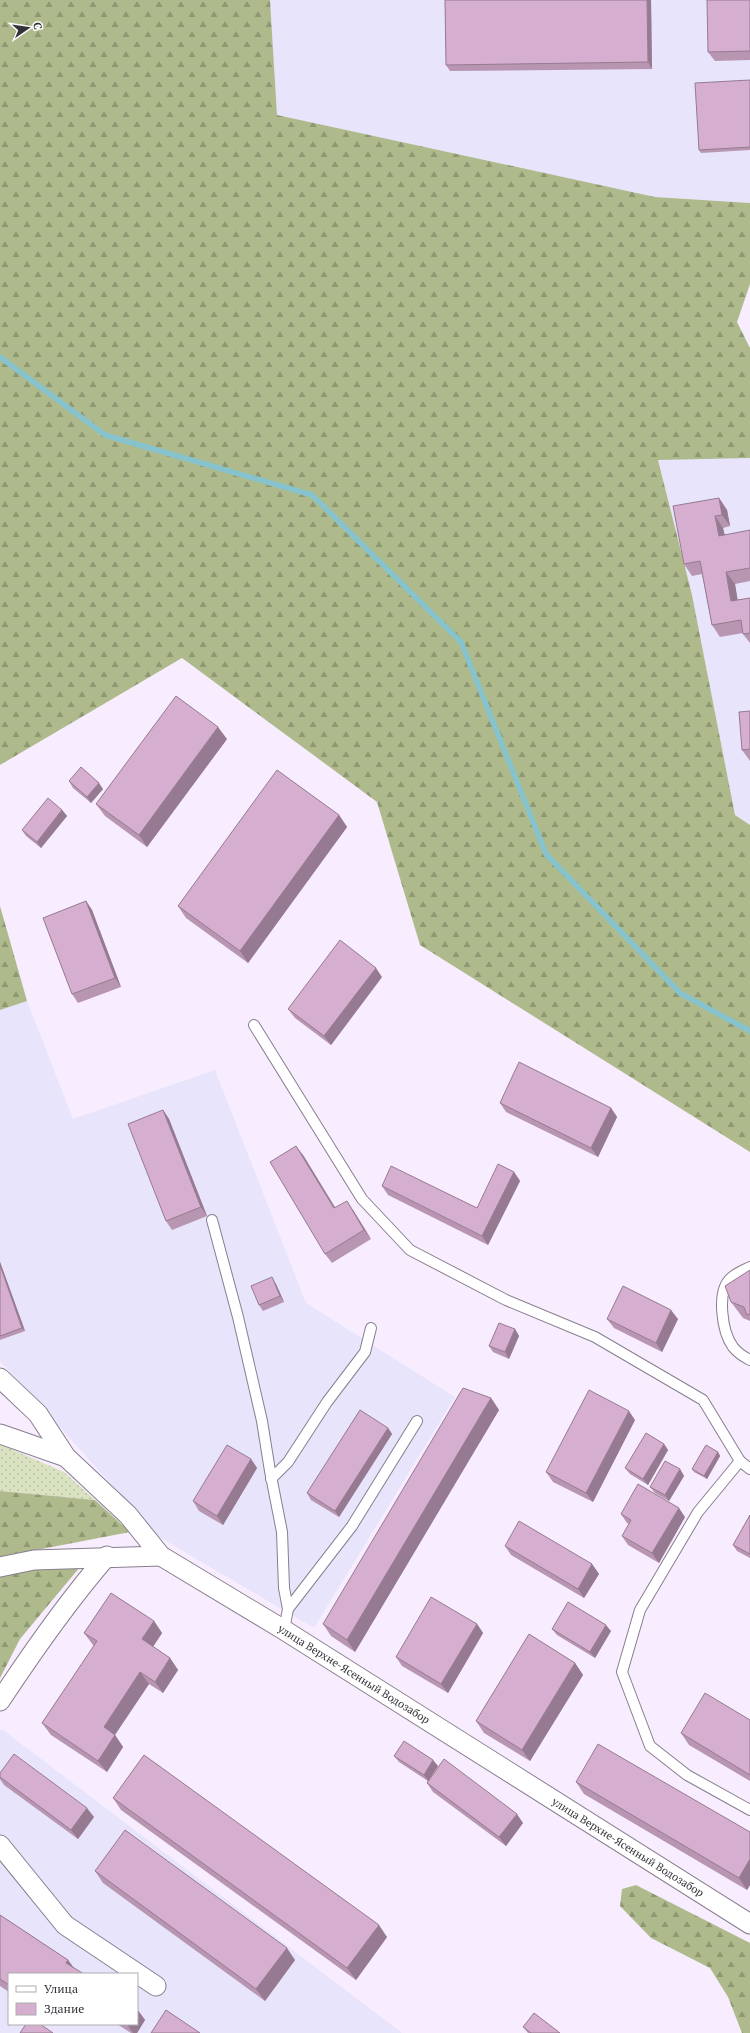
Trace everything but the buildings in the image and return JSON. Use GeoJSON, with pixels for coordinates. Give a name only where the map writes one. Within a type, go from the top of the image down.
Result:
{"type":"FeatureCollection","features":[{"type":"Feature","properties":{"kind":"street","name":"улица Верхне-Ясенный Водозабор"},"geometry":{"type":"LineString","coordinates":[[0,1378],[38,1414],[66,1457],[128,1515],[161,1556],[284,1630],[750,1924]]}},
{"type":"Feature","properties":{"kind":"street"},"geometry":{"type":"LineString","coordinates":[[0,1434],[66,1457]]}},
{"type":"Feature","properties":{"kind":"street"},"geometry":{"type":"LineString","coordinates":[[0,1567],[34,1560],[108,1556],[161,1556]]}},
{"type":"Feature","properties":{"kind":"street"},"geometry":{"type":"LineString","coordinates":[[0,1702],[36,1647],[76,1593],[108,1556]]}},
{"type":"Feature","properties":{"kind":"street"},"geometry":{"type":"LineString","coordinates":[[0,1845],[65,1924],[137,1973]]}},
{"type":"Feature","properties":{"kind":"street"},"geometry":{"type":"LineString","coordinates":[[138,1974],[156,1986]]}},
{"type":"Feature","properties":{"kind":"lane"},"geometry":{"type":"LineString","coordinates":[[254,1025],[362,1199],[410,1250],[506,1300],[595,1337],[703,1400],[740,1461],[750,1469]]}},
{"type":"Feature","properties":{"kind":"lane"},"geometry":{"type":"LineString","coordinates":[[212,1220],[238,1317],[261,1414],[271,1479],[282,1532],[284,1588],[288,1609],[284,1630]]}},
{"type":"Feature","properties":{"kind":"lane"},"geometry":{"type":"LineString","coordinates":[[750,1267],[730,1278],[725,1288],[722,1301],[727,1335],[733,1346],[750,1360]]}},
{"type":"Feature","properties":{"kind":"lane"},"geometry":{"type":"LineString","coordinates":[[271,1479],[288,1462],[327,1402],[365,1352],[371,1328]]}},
{"type":"Feature","properties":{"kind":"lane"},"geometry":{"type":"LineString","coordinates":[[288,1609],[352,1526],[417,1422]]}},
{"type":"Feature","properties":{"kind":"lane"},"geometry":{"type":"LineString","coordinates":[[740,1461],[698,1512],[640,1610],[622,1672],[650,1746],[687,1775],[750,1810]]}},
{"type":"Feature","properties":{"kind":"shaded area"},"geometry":{"type":"Polygon","coordinates":[[[270,0],[750,0],[750,203],[655,197],[277,115],[270,0]]]}},
{"type":"Feature","properties":{"kind":"shaded area"},"geometry":{"type":"Polygon","coordinates":[[[750,458],[750,825],[735,815],[692,595],[658,459],[750,458]]]}},
{"type":"Feature","properties":{"kind":"shaded area"},"geometry":{"type":"Polygon","coordinates":[[[27,1001],[73,1119],[215,1070],[306,1303],[455,1397],[314,1628],[159,1537],[0,1361],[0,1010],[27,1001]]]}},
{"type":"Feature","properties":{"kind":"shaded area"},"geometry":{"type":"Polygon","coordinates":[[[0,1730],[3,1730],[402,2033],[0,2033],[0,1730]]]}},
{"type":"Feature","properties":{"kind":"green space"},"geometry":{"type":"Polygon","coordinates":[[[0,0],[270,0],[277,115],[655,197],[750,203],[750,284],[737,322],[750,348],[750,458],[658,460],[692,595],[735,815],[750,825],[750,1152],[420,945],[377,802],[182,658],[0,765],[0,0]]]}},
{"type":"Feature","properties":{"kind":"green space"},"geometry":{"type":"Polygon","coordinates":[[[0,906],[27,1001],[0,1010],[0,906]]]}},
{"type":"Feature","properties":{"kind":"green space"},"geometry":{"type":"Polygon","coordinates":[[[0,1444],[64,1472],[95,1500],[0,1491],[0,1444]]]}},
{"type":"Feature","properties":{"kind":"green space"},"geometry":{"type":"Polygon","coordinates":[[[0,1491],[95,1500],[130,1532],[0,1557],[0,1491]]]}},
{"type":"Feature","properties":{"kind":"green space"},"geometry":{"type":"Polygon","coordinates":[[[80,1567],[20,1639],[0,1678],[0,1576],[34,1569],[80,1567]]]}},
{"type":"Feature","properties":{"kind":"green space"},"geometry":{"type":"Polygon","coordinates":[[[636,1885],[750,1943],[750,2033],[742,2033],[728,1997],[710,1968],[651,1938],[620,1906],[622,1889],[636,1885]]]}},
{"type":"Feature","properties":{"kind":"waterway"},"geometry":{"type":"LineString","coordinates":[[0,357],[105,435],[312,495],[461,642],[546,854],[680,993],[750,1031]]}}]}
